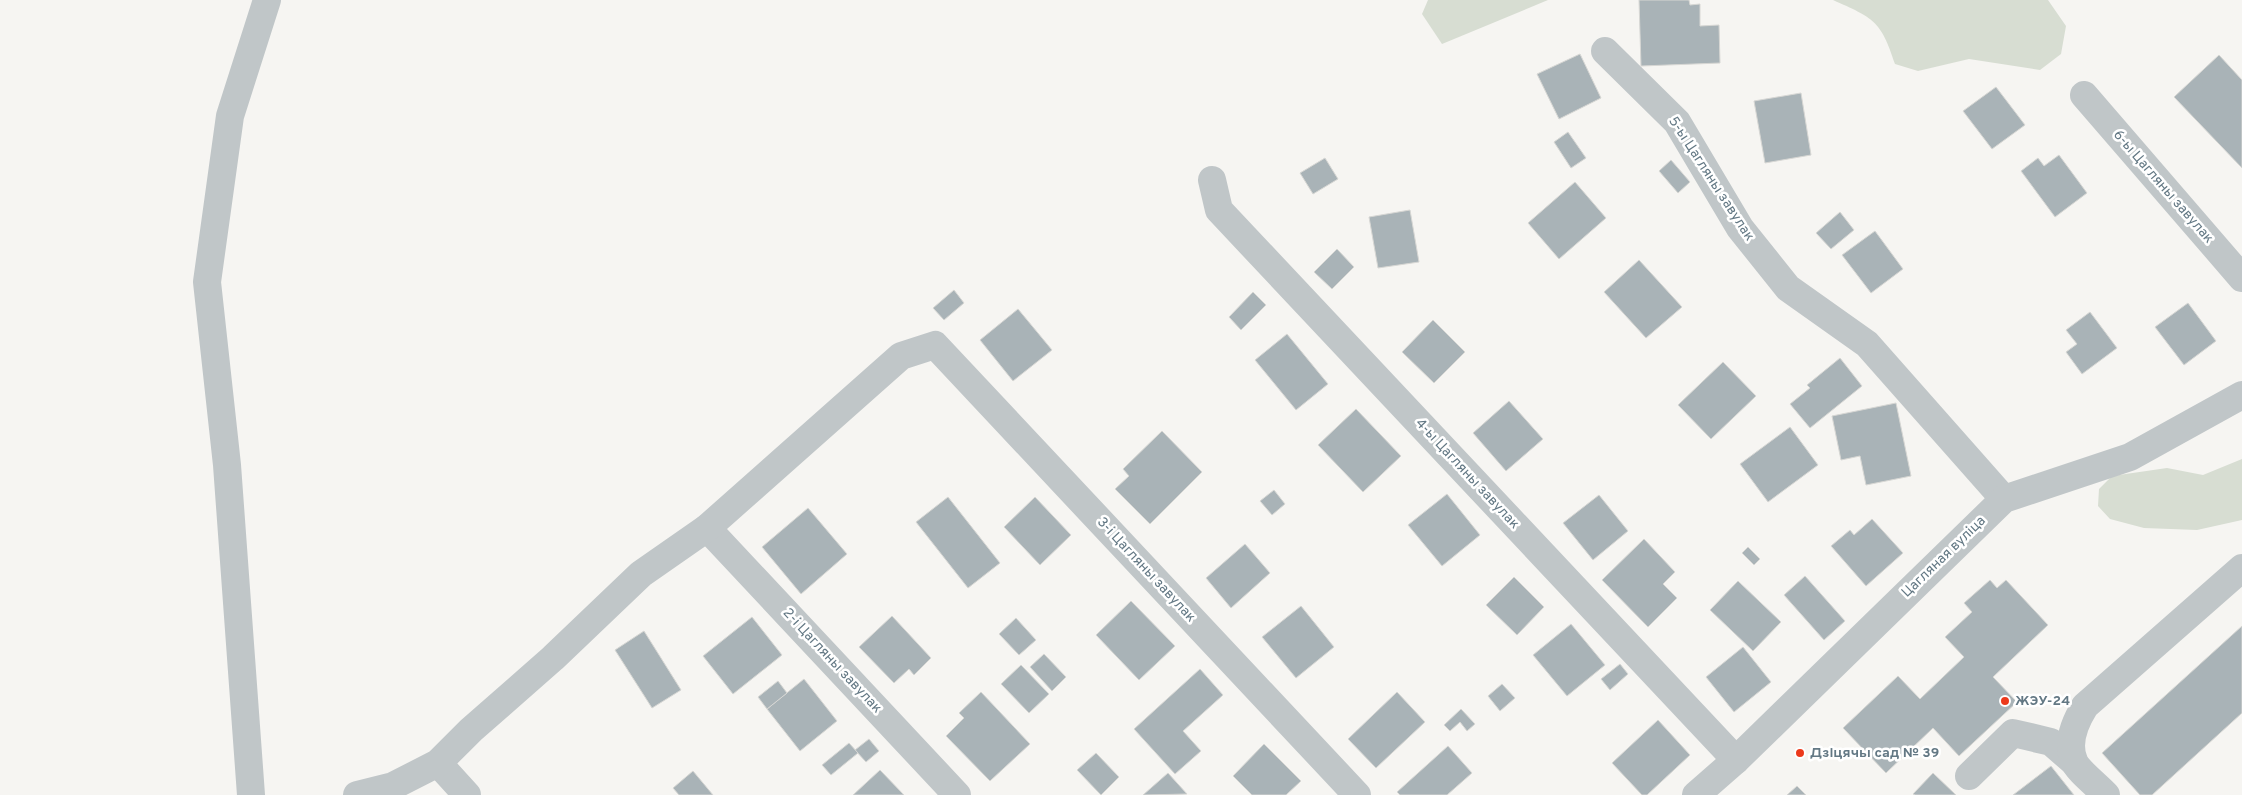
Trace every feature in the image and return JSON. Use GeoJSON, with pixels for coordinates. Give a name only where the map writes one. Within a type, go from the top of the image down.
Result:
{"type":"FeatureCollection","features":[{"type":"Feature","properties":{"kind":"street"},"geometry":{"type":"LineString","coordinates":[[251,795],[227,465],[207,282],[230,116],[267,0]]}},
{"type":"Feature","properties":{"kind":"street","name":"5-ы Цагляны завулак"},"geometry":{"type":"LineString","coordinates":[[1605,51],[1678,122],[1740,228],[1788,288],[1867,344],[2004,500]]}},
{"type":"Feature","properties":{"kind":"street","name":"6-ы Цагляны завулак"},"geometry":{"type":"LineString","coordinates":[[2084,95],[2242,278]]}},
{"type":"Feature","properties":{"kind":"street","name":"4-ы Цагляны завулак"},"geometry":{"type":"LineString","coordinates":[[1212,180],[1219,210],[1736,760]]}},
{"type":"Feature","properties":{"kind":"street","name":"3-і Цагляны завулак"},"geometry":{"type":"LineString","coordinates":[[707,528],[901,356],[935,345],[1356,795]]}},
{"type":"Feature","properties":{"kind":"street","name":"Цагляная вуліца"},"geometry":{"type":"LineString","coordinates":[[1696,795],[1736,760],[2004,500],[2130,457],[2242,395]]}},
{"type":"Feature","properties":{"kind":"street"},"geometry":{"type":"LineString","coordinates":[[357,795],[393,786],[438,764],[471,730],[553,658],[641,574],[707,528]]}},
{"type":"Feature","properties":{"kind":"street","name":"2-і Цагляны завулак"},"geometry":{"type":"LineString","coordinates":[[707,528],[957,795]]}},
{"type":"Feature","properties":{"kind":"street"},"geometry":{"type":"LineString","coordinates":[[2074,762],[2071,739],[2075,721],[2085,706],[2242,568]]}},
{"type":"Feature","properties":{"kind":"street"},"geometry":{"type":"LineString","coordinates":[[1969,776],[2013,734],[2051,742],[2074,762],[2106,795]]}},
{"type":"Feature","properties":{"kind":"street"},"geometry":{"type":"LineString","coordinates":[[438,764],[467,795]]}},
{"type":"Feature","properties":{"kind":"shaded area"},"geometry":{"type":"Polygon","coordinates":[[[1428,0],[1548,0],[1442,44],[1422,14],[1428,0]]]}},
{"type":"Feature","properties":{"kind":"shaded area"},"geometry":{"type":"Polygon","coordinates":[[[1833,0],[2048,0],[2066,26],[2061,54],[2040,70],[1969,59],[1918,71],[1895,64],[1885,38],[1874,22],[1858,11],[1833,0]]]}},
{"type":"Feature","properties":{"kind":"shaded area"},"geometry":{"type":"Polygon","coordinates":[[[2242,459],[2242,520],[2197,530],[2144,528],[2110,519],[2098,506],[2099,489],[2112,476],[2167,468],[2203,475],[2242,459]]]}},
{"type":"Feature","properties":{"kind":"building"},"geometry":{"type":"Polygon","coordinates":[[[1639,0],[1689,0],[1690,5],[1700,4],[1700,26],[1719,25],[1720,63],[1641,66],[1639,0]]]}},
{"type":"Feature","properties":{"kind":"building"},"geometry":{"type":"Polygon","coordinates":[[[1580,54],[1601,98],[1559,119],[1537,74],[1580,54]]]}},
{"type":"Feature","properties":{"kind":"building"},"geometry":{"type":"Polygon","coordinates":[[[2219,55],[2242,80],[2242,168],[2174,97],[2219,55]]]}},
{"type":"Feature","properties":{"kind":"building"},"geometry":{"type":"Polygon","coordinates":[[[1996,87],[2025,125],[1992,149],[1963,111],[1996,87]]]}},
{"type":"Feature","properties":{"kind":"building"},"geometry":{"type":"Polygon","coordinates":[[[1801,93],[1811,155],[1765,163],[1754,101],[1801,93]]]}},
{"type":"Feature","properties":{"kind":"building"},"geometry":{"type":"Polygon","coordinates":[[[1568,132],[1586,158],[1571,168],[1554,142],[1568,132]]]}},
{"type":"Feature","properties":{"kind":"building"},"geometry":{"type":"Polygon","coordinates":[[[2059,155],[2087,193],[2055,217],[2021,171],[2038,158],[2044,166],[2059,155]]]}},
{"type":"Feature","properties":{"kind":"building"},"geometry":{"type":"Polygon","coordinates":[[[1325,158],[1338,179],[1313,194],[1300,173],[1325,158]]]}},
{"type":"Feature","properties":{"kind":"building"},"geometry":{"type":"Polygon","coordinates":[[[1671,160],[1690,182],[1678,193],[1659,171],[1671,160]]]}},
{"type":"Feature","properties":{"kind":"building"},"geometry":{"type":"Polygon","coordinates":[[[1575,182],[1606,218],[1559,259],[1528,223],[1575,182]]]}},
{"type":"Feature","properties":{"kind":"building"},"geometry":{"type":"Polygon","coordinates":[[[1410,210],[1419,262],[1378,268],[1369,217],[1410,210]]]}},
{"type":"Feature","properties":{"kind":"building"},"geometry":{"type":"Polygon","coordinates":[[[1840,212],[1854,230],[1831,249],[1816,233],[1840,212]]]}},
{"type":"Feature","properties":{"kind":"building"},"geometry":{"type":"Polygon","coordinates":[[[1875,231],[1903,269],[1871,293],[1842,255],[1875,231]]]}},
{"type":"Feature","properties":{"kind":"building"},"geometry":{"type":"Polygon","coordinates":[[[1337,249],[1354,267],[1332,289],[1314,272],[1337,249]]]}},
{"type":"Feature","properties":{"kind":"building"},"geometry":{"type":"Polygon","coordinates":[[[1639,260],[1682,307],[1646,338],[1604,292],[1639,260]]]}},
{"type":"Feature","properties":{"kind":"building"},"geometry":{"type":"Polygon","coordinates":[[[954,290],[964,303],[944,320],[933,308],[954,290]]]}},
{"type":"Feature","properties":{"kind":"building"},"geometry":{"type":"Polygon","coordinates":[[[1253,292],[1266,305],[1241,330],[1229,317],[1253,292]]]}},
{"type":"Feature","properties":{"kind":"building"},"geometry":{"type":"Polygon","coordinates":[[[2188,303],[2216,341],[2184,365],[2155,327],[2188,303]]]}},
{"type":"Feature","properties":{"kind":"building"},"geometry":{"type":"Polygon","coordinates":[[[1018,309],[1052,350],[1013,381],[980,340],[1018,309]]]}},
{"type":"Feature","properties":{"kind":"building"},"geometry":{"type":"Polygon","coordinates":[[[2090,312],[2117,348],[2082,374],[2066,352],[2077,344],[2066,330],[2090,312]]]}},
{"type":"Feature","properties":{"kind":"building"},"geometry":{"type":"Polygon","coordinates":[[[1433,320],[1465,352],[1434,383],[1402,352],[1433,320]]]}},
{"type":"Feature","properties":{"kind":"building"},"geometry":{"type":"Polygon","coordinates":[[[1287,334],[1328,384],[1296,410],[1255,360],[1287,334]]]}},
{"type":"Feature","properties":{"kind":"building"},"geometry":{"type":"Polygon","coordinates":[[[1840,358],[1862,386],[1810,428],[1790,404],[1810,388],[1807,385],[1840,358]]]}},
{"type":"Feature","properties":{"kind":"building"},"geometry":{"type":"Polygon","coordinates":[[[1723,362],[1756,396],[1711,439],[1678,405],[1723,362]]]}},
{"type":"Feature","properties":{"kind":"building"},"geometry":{"type":"Polygon","coordinates":[[[1509,401],[1543,439],[1506,471],[1473,433],[1509,401]]]}},
{"type":"Feature","properties":{"kind":"building"},"geometry":{"type":"Polygon","coordinates":[[[1896,403],[1911,476],[1866,485],[1860,456],[1841,460],[1832,416],[1896,403]]]}},
{"type":"Feature","properties":{"kind":"building"},"geometry":{"type":"Polygon","coordinates":[[[1356,409],[1401,456],[1363,492],[1318,445],[1356,409]]]}},
{"type":"Feature","properties":{"kind":"building"},"geometry":{"type":"Polygon","coordinates":[[[1790,427],[1818,465],[1768,502],[1740,464],[1790,427]]]}},
{"type":"Feature","properties":{"kind":"building"},"geometry":{"type":"Polygon","coordinates":[[[1162,431],[1202,472],[1150,524],[1115,489],[1129,476],[1123,469],[1162,431]]]}},
{"type":"Feature","properties":{"kind":"building"},"geometry":{"type":"Polygon","coordinates":[[[1274,490],[1285,504],[1272,515],[1260,501],[1274,490]]]}},
{"type":"Feature","properties":{"kind":"building"},"geometry":{"type":"Polygon","coordinates":[[[1447,494],[1480,535],[1442,566],[1408,525],[1447,494]]]}},
{"type":"Feature","properties":{"kind":"building"},"geometry":{"type":"Polygon","coordinates":[[[1599,495],[1628,531],[1593,560],[1563,523],[1599,495]]]}},
{"type":"Feature","properties":{"kind":"building"},"geometry":{"type":"Polygon","coordinates":[[[948,497],[1000,563],[968,588],[916,522],[948,497]]]}},
{"type":"Feature","properties":{"kind":"building"},"geometry":{"type":"Polygon","coordinates":[[[1035,497],[1071,535],[1040,565],[1004,527],[1035,497]]]}},
{"type":"Feature","properties":{"kind":"building"},"geometry":{"type":"Polygon","coordinates":[[[808,508],[847,554],[801,594],[762,547],[808,508]]]}},
{"type":"Feature","properties":{"kind":"building"},"geometry":{"type":"Polygon","coordinates":[[[1872,519],[1903,553],[1866,586],[1831,546],[1850,530],[1854,535],[1872,519]]]}},
{"type":"Feature","properties":{"kind":"building"},"geometry":{"type":"Polygon","coordinates":[[[1644,539],[1675,572],[1663,584],[1677,598],[1648,627],[1602,580],[1644,539]]]}},
{"type":"Feature","properties":{"kind":"building"},"geometry":{"type":"Polygon","coordinates":[[[1245,544],[1270,573],[1231,608],[1206,578],[1245,544]]]}},
{"type":"Feature","properties":{"kind":"building"},"geometry":{"type":"Polygon","coordinates":[[[1748,547],[1760,559],[1754,565],[1742,553],[1748,547]]]}},
{"type":"Feature","properties":{"kind":"building"},"geometry":{"type":"Polygon","coordinates":[[[1805,576],[1845,621],[1824,640],[1784,595],[1805,576]]]}},
{"type":"Feature","properties":{"kind":"building"},"geometry":{"type":"Polygon","coordinates":[[[1514,577],[1544,607],[1517,635],[1486,605],[1514,577]]]}},
{"type":"Feature","properties":{"kind":"building"},"geometry":{"type":"Polygon","coordinates":[[[1990,580],[1997,588],[2006,580],[2048,625],[1993,677],[2017,702],[1959,756],[1933,728],[1886,773],[1843,728],[1898,676],[1920,699],[1964,657],[1945,637],[1972,612],[1964,603],[1990,580]]]}},
{"type":"Feature","properties":{"kind":"building"},"geometry":{"type":"Polygon","coordinates":[[[1738,581],[1781,622],[1753,651],[1710,610],[1738,581]]]}},
{"type":"Feature","properties":{"kind":"building"},"geometry":{"type":"Polygon","coordinates":[[[1131,601],[1175,646],[1139,680],[1096,635],[1131,601]]]}},
{"type":"Feature","properties":{"kind":"building"},"geometry":{"type":"Polygon","coordinates":[[[1301,606],[1334,647],[1296,678],[1262,637],[1301,606]]]}},
{"type":"Feature","properties":{"kind":"building"},"geometry":{"type":"Polygon","coordinates":[[[892,616],[931,658],[914,675],[909,669],[894,683],[859,647],[892,616]]]}},
{"type":"Feature","properties":{"kind":"building"},"geometry":{"type":"Polygon","coordinates":[[[752,617],[782,655],[733,694],[703,656],[752,617]]]}},
{"type":"Feature","properties":{"kind":"building"},"geometry":{"type":"Polygon","coordinates":[[[1016,618],[1036,640],[1019,655],[999,634],[1016,618]]]}},
{"type":"Feature","properties":{"kind":"building"},"geometry":{"type":"Polygon","coordinates":[[[1571,624],[1605,665],[1567,696],[1533,655],[1571,624]]]}},
{"type":"Feature","properties":{"kind":"building"},"geometry":{"type":"Polygon","coordinates":[[[2242,626],[2242,713],[2152,795],[2140,795],[2102,753],[2242,626]]]}},
{"type":"Feature","properties":{"kind":"building"},"geometry":{"type":"Polygon","coordinates":[[[644,631],[681,690],[652,708],[615,650],[644,631]]]}},
{"type":"Feature","properties":{"kind":"building"},"geometry":{"type":"Polygon","coordinates":[[[1743,647],[1771,682],[1734,712],[1706,677],[1743,647]]]}},
{"type":"Feature","properties":{"kind":"building"},"geometry":{"type":"Polygon","coordinates":[[[1044,654],[1066,677],[1052,691],[1030,667],[1044,654]]]}},
{"type":"Feature","properties":{"kind":"building"},"geometry":{"type":"Polygon","coordinates":[[[1620,664],[1628,674],[1610,690],[1601,679],[1620,664]]]}},
{"type":"Feature","properties":{"kind":"building"},"geometry":{"type":"Polygon","coordinates":[[[1021,665],[1049,694],[1029,713],[1001,684],[1021,665]]]}},
{"type":"Feature","properties":{"kind":"building"},"geometry":{"type":"Polygon","coordinates":[[[1200,669],[1223,695],[1183,731],[1201,751],[1175,774],[1134,729],[1200,669]]]}},
{"type":"Feature","properties":{"kind":"building"},"geometry":{"type":"Polygon","coordinates":[[[804,679],[837,721],[800,751],[767,709],[804,679]]]}},
{"type":"Feature","properties":{"kind":"building"},"geometry":{"type":"Polygon","coordinates":[[[778,681],[787,693],[767,709],[758,697],[778,681]]]}},
{"type":"Feature","properties":{"kind":"building"},"geometry":{"type":"Polygon","coordinates":[[[1502,684],[1515,698],[1500,711],[1488,696],[1502,684]]]}},
{"type":"Feature","properties":{"kind":"building"},"geometry":{"type":"Polygon","coordinates":[[[981,692],[1030,744],[990,781],[946,736],[964,718],[959,713],[981,692]]]}},
{"type":"Feature","properties":{"kind":"building"},"geometry":{"type":"Polygon","coordinates":[[[1397,692],[1425,722],[1376,768],[1348,739],[1397,692]]]}},
{"type":"Feature","properties":{"kind":"building"},"geometry":{"type":"Polygon","coordinates":[[[1461,709],[1475,724],[1467,731],[1460,722],[1450,731],[1444,725],[1461,709]]]}},
{"type":"Feature","properties":{"kind":"building"},"geometry":{"type":"Polygon","coordinates":[[[1658,720],[1690,755],[1647,795],[1642,795],[1612,763],[1658,720]]]}},
{"type":"Feature","properties":{"kind":"building"},"geometry":{"type":"Polygon","coordinates":[[[869,739],[879,751],[866,762],[855,750],[869,739]]]}},
{"type":"Feature","properties":{"kind":"building"},"geometry":{"type":"Polygon","coordinates":[[[849,743],[858,753],[831,775],[822,765],[849,743]]]}},
{"type":"Feature","properties":{"kind":"building"},"geometry":{"type":"Polygon","coordinates":[[[1264,744],[1301,781],[1286,795],[1252,795],[1233,776],[1264,744]]]}},
{"type":"Feature","properties":{"kind":"building"},"geometry":{"type":"Polygon","coordinates":[[[1448,746],[1472,773],[1447,795],[1400,795],[1397,792],[1448,746]]]}},
{"type":"Feature","properties":{"kind":"building"},"geometry":{"type":"Polygon","coordinates":[[[1096,753],[1119,777],[1101,795],[1077,770],[1096,753]]]}},
{"type":"Feature","properties":{"kind":"building"},"geometry":{"type":"Polygon","coordinates":[[[2051,766],[2074,795],[2013,795],[2051,766]]]}},
{"type":"Feature","properties":{"kind":"building"},"geometry":{"type":"Polygon","coordinates":[[[880,770],[904,795],[853,795],[880,770]]]}},
{"type":"Feature","properties":{"kind":"building"},"geometry":{"type":"Polygon","coordinates":[[[693,771],[713,795],[679,795],[673,788],[693,771]]]}},
{"type":"Feature","properties":{"kind":"building"},"geometry":{"type":"Polygon","coordinates":[[[1168,773],[1187,794],[1143,795],[1168,773]]]}},
{"type":"Feature","properties":{"kind":"building"},"geometry":{"type":"Polygon","coordinates":[[[1933,773],[1956,795],[1913,794],[1933,773]]]}},
{"type":"Feature","properties":{"kind":"building"},"geometry":{"type":"Polygon","coordinates":[[[1797,786],[1806,795],[1787,795],[1797,786]]]}},
{"type":"Feature","properties":{"kind":"place","name":"ЖЭУ-24"},"geometry":{"type":"Point","coordinates":[2005,701]}},
{"type":"Feature","properties":{"kind":"place","name":"Дзіцячы сад № 39"},"geometry":{"type":"Point","coordinates":[1800,753]}}]}
